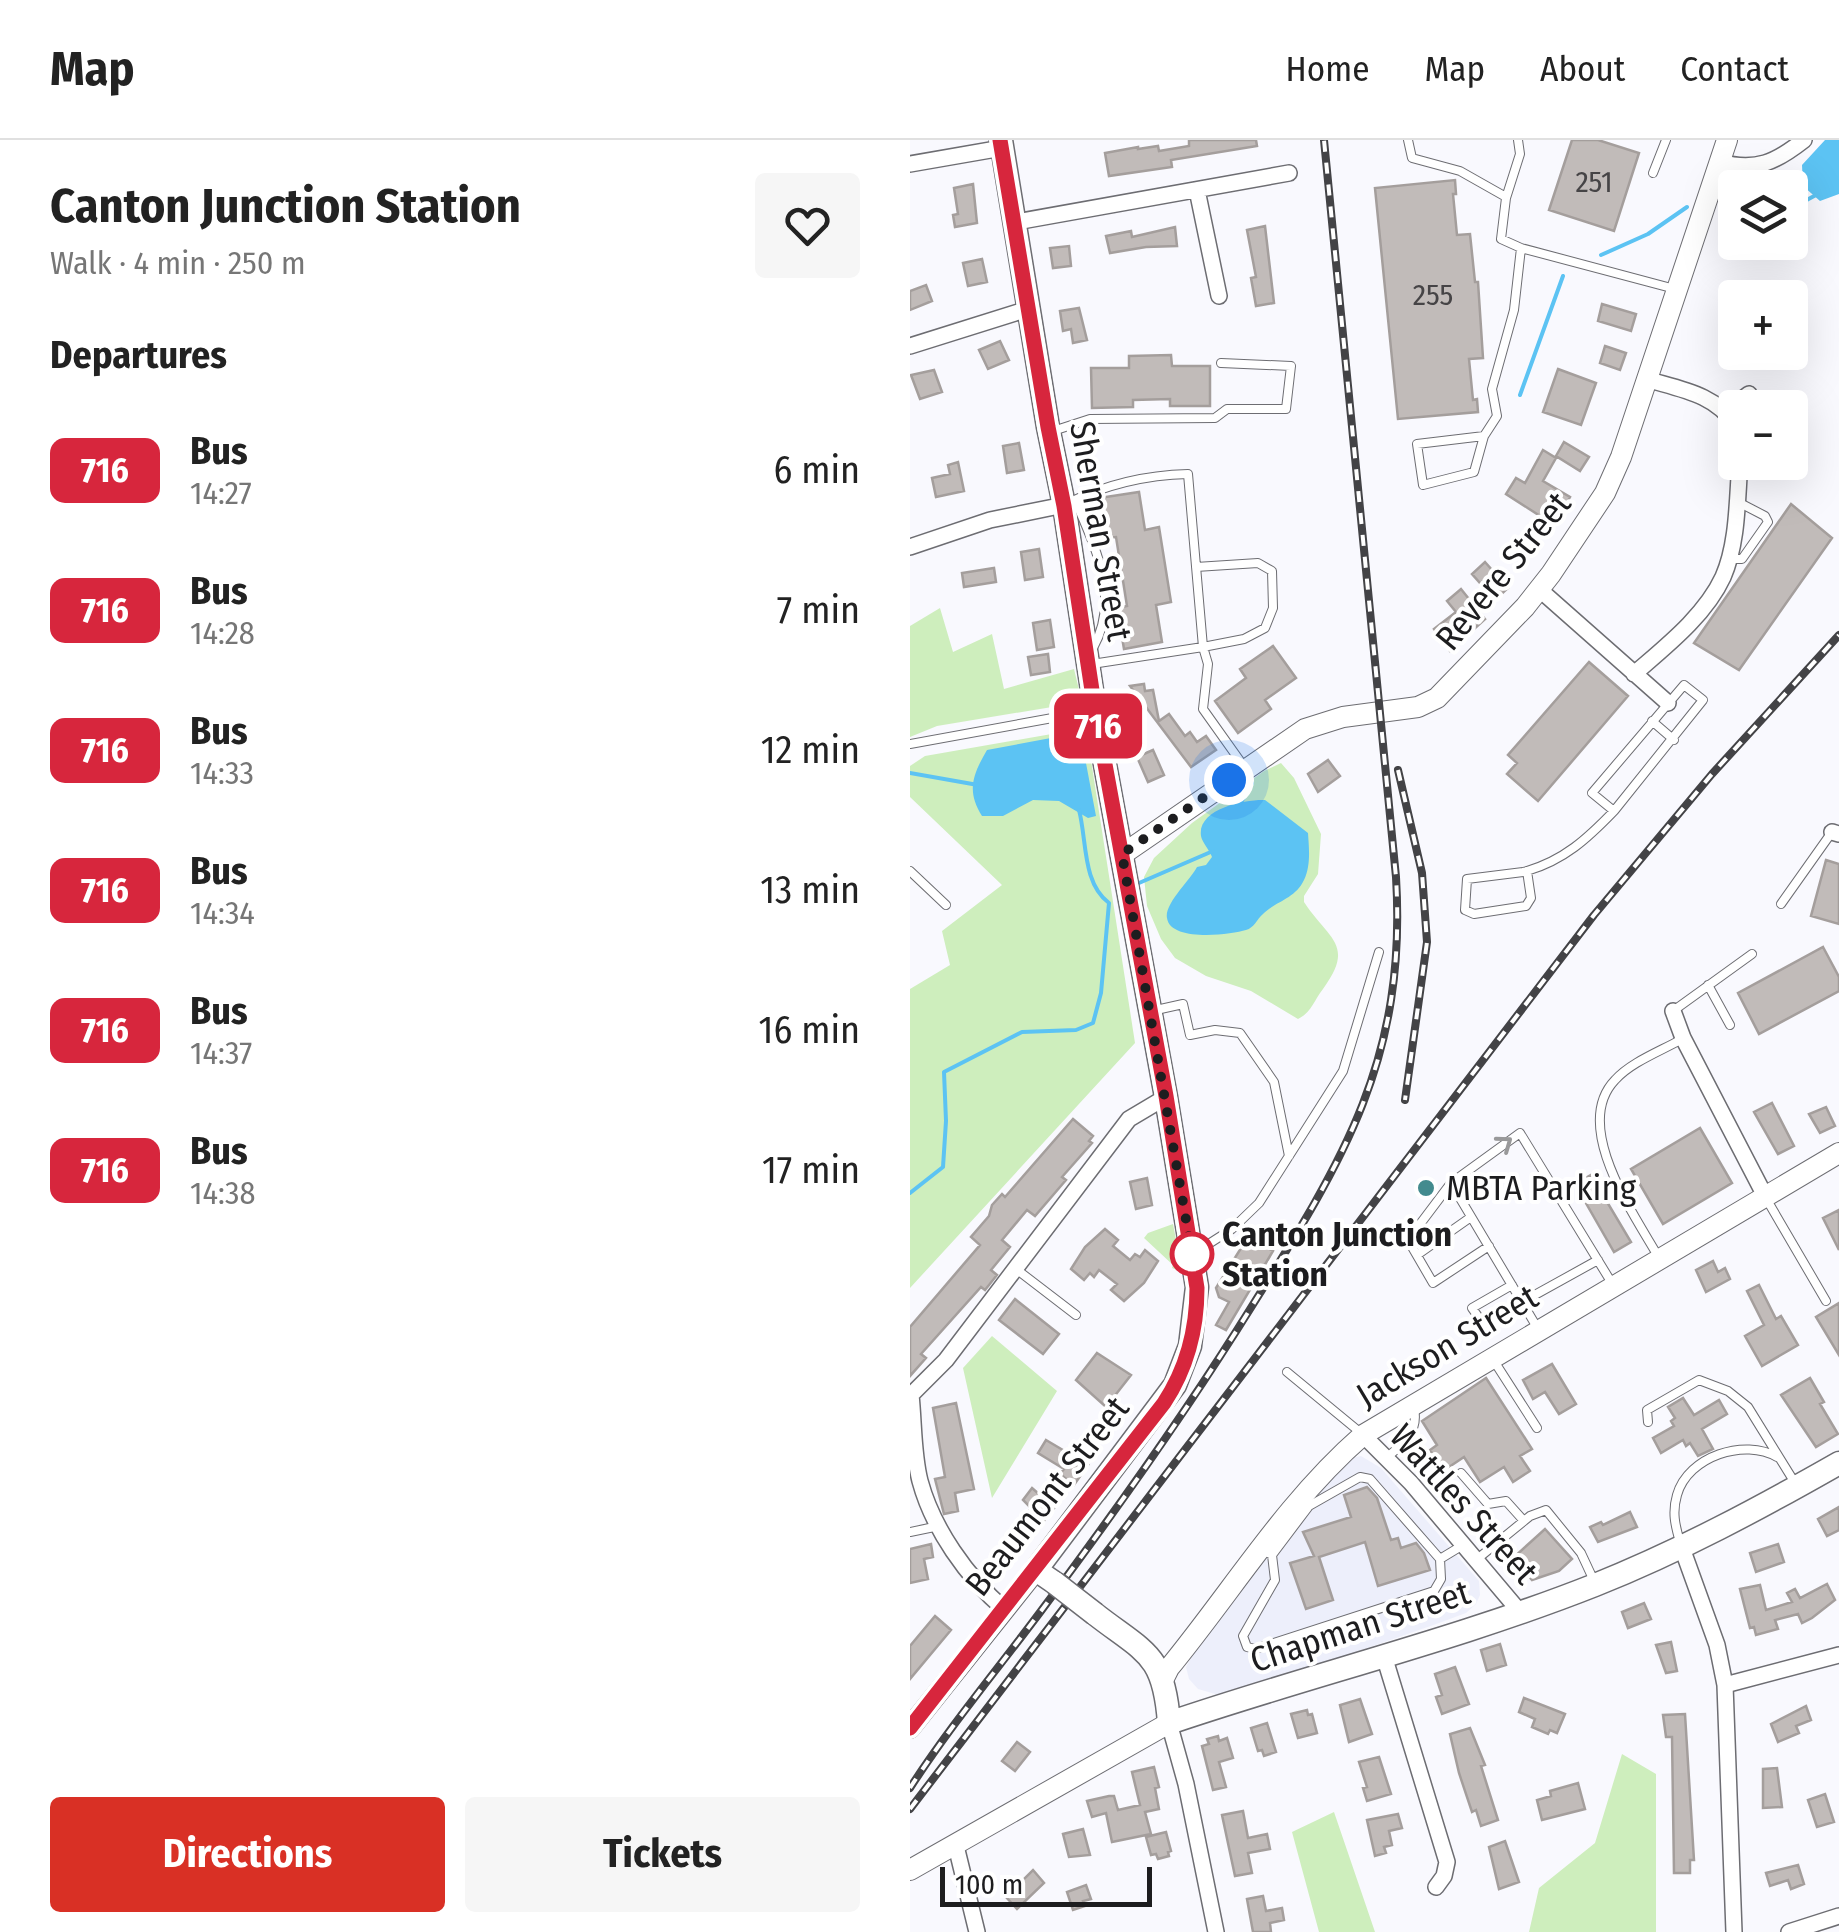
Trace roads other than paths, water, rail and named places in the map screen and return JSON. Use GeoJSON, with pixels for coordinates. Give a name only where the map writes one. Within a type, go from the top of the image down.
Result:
{"type":"FeatureCollection","features":[{"type":"Feature","properties":{"kind":"main road","name":"Sherman Street"},"geometry":{"type":"LineString","coordinates":[[1001,144],[1049,432],[1070,503],[1095,710],[1197,1288]]}},
{"type":"Feature","properties":{"kind":"main road","name":"Beaumont Street"},"geometry":{"type":"LineString","coordinates":[[1045,1577],[1175,1386],[1190,1346],[1197,1288]]}},
{"type":"Feature","properties":{"kind":"main road","name":"Chapman Street"},"geometry":{"type":"LineString","coordinates":[[1169,1723],[1520,1612],[1596,1584],[1682,1548],[1839,1463]]}},
{"type":"Feature","properties":{"kind":"main road"},"geometry":{"type":"LineString","coordinates":[[1045,1577],[1156,1662],[1163,1680],[1169,1723]]}},
{"type":"Feature","properties":{"kind":"street","name":"Revere Street"},"geometry":{"type":"LineString","coordinates":[[1122,854],[1294,734],[1325,721],[1395,712],[1437,698],[1498,638],[1539,590],[1604,493],[1621,457],[1727,140]]}},
{"type":"Feature","properties":{"kind":"street"},"geometry":{"type":"LineString","coordinates":[[1720,162],[1758,167],[1788,154],[1804,140]]}},
{"type":"Feature","properties":{"kind":"street"},"geometry":{"type":"LineString","coordinates":[[910,164],[1001,144]]}},
{"type":"Feature","properties":{"kind":"street"},"geometry":{"type":"LineString","coordinates":[[1016,222],[1289,173]]}},
{"type":"Feature","properties":{"kind":"street"},"geometry":{"type":"LineString","coordinates":[[1197,190],[1219,296]]}},
{"type":"Feature","properties":{"kind":"street"},"geometry":{"type":"LineString","coordinates":[[910,346],[1028,309]]}},
{"type":"Feature","properties":{"kind":"street"},"geometry":{"type":"LineString","coordinates":[[1646,379],[1702,396],[1718,409]]}},
{"type":"Feature","properties":{"kind":"street"},"geometry":{"type":"LineString","coordinates":[[1613,680],[1675,638],[1722,579],[1729,559],[1738,480]]}},
{"type":"Feature","properties":{"kind":"street"},"geometry":{"type":"LineString","coordinates":[[910,547],[990,520],[1070,503]]}},
{"type":"Feature","properties":{"kind":"street"},"geometry":{"type":"LineString","coordinates":[[1539,590],[1668,703]]}},
{"type":"Feature","properties":{"kind":"street"},"geometry":{"type":"LineString","coordinates":[[1673,1011],[1683,1038],[1765,1196]]}},
{"type":"Feature","properties":{"kind":"street"},"geometry":{"type":"LineString","coordinates":[[1004,1610],[973,1579],[940,1526],[920,1481],[910,1396],[933,1377],[1129,1120],[1166,1096]]}},
{"type":"Feature","properties":{"kind":"street","name":"Jackson Street"},"geometry":{"type":"LineString","coordinates":[[1163,1680],[1304,1502],[1363,1435],[1839,1153]]}},
{"type":"Feature","properties":{"kind":"street","name":"Wattles Street"},"geometry":{"type":"LineString","coordinates":[[1363,1435],[1520,1612]]}},
{"type":"Feature","properties":{"kind":"street"},"geometry":{"type":"LineString","coordinates":[[1682,1548],[1717,1645],[1725,1685],[1734,1932]]}},
{"type":"Feature","properties":{"kind":"street","name":"Beaumont Street"},"geometry":{"type":"LineString","coordinates":[[910,1728],[1004,1610],[1045,1577]]}},
{"type":"Feature","properties":{"kind":"street"},"geometry":{"type":"LineString","coordinates":[[1725,1685],[1839,1655]]}},
{"type":"Feature","properties":{"kind":"street"},"geometry":{"type":"LineString","coordinates":[[1384,1656],[1446,1862],[1444,1876],[1436,1886]]}},
{"type":"Feature","properties":{"kind":"street"},"geometry":{"type":"LineString","coordinates":[[1169,1723],[1186,1784],[1216,1932]]}},
{"type":"Feature","properties":{"kind":"street","name":"Chapman Street"},"geometry":{"type":"LineString","coordinates":[[910,1870],[1169,1723]]}},
{"type":"Feature","properties":{"kind":"street"},"geometry":{"type":"LineString","coordinates":[[956,1846],[978,1932]]}},
{"type":"Feature","properties":{"kind":"street"},"geometry":{"type":"LineString","coordinates":[[1789,1932],[1839,1916]]}},
{"type":"Feature","properties":{"kind":"lane"},"geometry":{"type":"LineString","coordinates":[[1408,140],[1412,158],[1460,171],[1506,197]]}},
{"type":"Feature","properties":{"kind":"lane"},"geometry":{"type":"LineString","coordinates":[[1518,140],[1520,154],[1506,197],[1501,239],[1521,248],[1675,289]]}},
{"type":"Feature","properties":{"kind":"lane"},"geometry":{"type":"LineString","coordinates":[[1653,173],[1666,140]]}},
{"type":"Feature","properties":{"kind":"lane"},"geometry":{"type":"LineString","coordinates":[[1484,436],[1417,444],[1423,484],[1474,472],[1484,436],[1497,416],[1492,389],[1514,310],[1521,248]]}},
{"type":"Feature","properties":{"kind":"lane"},"geometry":{"type":"LineString","coordinates":[[1049,432],[1090,419],[1214,418],[1227,408],[1286,410],[1292,366],[1222,362]]}},
{"type":"Feature","properties":{"kind":"lane"},"geometry":{"type":"LineString","coordinates":[[1070,503],[1149,475],[1188,474],[1203,647],[1208,664],[1203,709],[1246,768]]}},
{"type":"Feature","properties":{"kind":"lane"},"geometry":{"type":"LineString","coordinates":[[1729,559],[1742,559],[1768,522],[1745,503],[1736,502]]}},
{"type":"Feature","properties":{"kind":"lane"},"geometry":{"type":"LineString","coordinates":[[1088,659],[1203,647],[1244,639],[1265,628],[1272,608],[1272,571],[1258,563],[1196,567]]}},
{"type":"Feature","properties":{"kind":"lane"},"geometry":{"type":"LineString","coordinates":[[1526,871],[1530,898],[1526,906],[1474,914],[1465,910],[1467,879],[1547,865],[1582,844],[1614,812],[1703,700],[1684,685],[1592,793],[1614,812]]}},
{"type":"Feature","properties":{"kind":"lane"},"geometry":{"type":"LineString","coordinates":[[910,744],[1095,710]]}},
{"type":"Feature","properties":{"kind":"lane"},"geometry":{"type":"LineString","coordinates":[[1652,722],[1674,740]]}},
{"type":"Feature","properties":{"kind":"lane"},"geometry":{"type":"LineString","coordinates":[[1782,904],[1835,833]]}},
{"type":"Feature","properties":{"kind":"lane"},"geometry":{"type":"LineString","coordinates":[[910,871],[946,904]]}},
{"type":"Feature","properties":{"kind":"lane"},"geometry":{"type":"LineString","coordinates":[[1192,1254],[1232,1230],[1260,1204],[1343,1070],[1379,952]]}},
{"type":"Feature","properties":{"kind":"lane"},"geometry":{"type":"LineString","coordinates":[[1673,1011],[1752,954]]}},
{"type":"Feature","properties":{"kind":"lane"},"geometry":{"type":"LineString","coordinates":[[1708,985],[1730,1025]]}},
{"type":"Feature","properties":{"kind":"lane"},"geometry":{"type":"LineString","coordinates":[[1149,1011],[1184,1004],[1190,1035],[1215,1030],[1240,1033],[1274,1082],[1289,1156]]}},
{"type":"Feature","properties":{"kind":"lane"},"geometry":{"type":"LineString","coordinates":[[1659,1258],[1613,1177],[1598,1121],[1604,1094],[1618,1076],[1683,1038]]}},
{"type":"Feature","properties":{"kind":"lane"},"geometry":{"type":"LineString","coordinates":[[1489,1246],[1432,1283],[1408,1240],[1451,1182],[1520,1132],[1613,1285]]}},
{"type":"Feature","properties":{"kind":"lane"},"geometry":{"type":"LineString","coordinates":[[1451,1182],[1538,1328]]}},
{"type":"Feature","properties":{"kind":"lane"},"geometry":{"type":"LineString","coordinates":[[1765,1196],[1826,1301]]}},
{"type":"Feature","properties":{"kind":"lane"},"geometry":{"type":"LineString","coordinates":[[1416,1255],[1472,1217]]}},
{"type":"Feature","properties":{"kind":"lane"},"geometry":{"type":"LineString","coordinates":[[1522,1302],[1598,1260]]}},
{"type":"Feature","properties":{"kind":"lane"},"geometry":{"type":"LineString","coordinates":[[1016,1269],[1076,1314]]}},
{"type":"Feature","properties":{"kind":"lane"},"geometry":{"type":"LineString","coordinates":[[1484,1325],[1472,1308],[1512,1284]]}},
{"type":"Feature","properties":{"kind":"lane"},"geometry":{"type":"LineString","coordinates":[[1491,1357],[1536,1428]]}},
{"type":"Feature","properties":{"kind":"lane"},"geometry":{"type":"LineString","coordinates":[[1288,1372],[1363,1435]]}},
{"type":"Feature","properties":{"kind":"lane"},"geometry":{"type":"LineString","coordinates":[[1648,1422],[1647,1410],[1699,1380],[1728,1391],[1748,1407],[1797,1487]]}},
{"type":"Feature","properties":{"kind":"lane"},"geometry":{"type":"LineString","coordinates":[[1386,1458],[1411,1435],[1416,1414],[1412,1404]]}},
{"type":"Feature","properties":{"kind":"lane"},"geometry":{"type":"LineString","coordinates":[[1682,1548],[1673,1517],[1677,1490],[1695,1468],[1742,1447],[1764,1450],[1781,1460]]}},
{"type":"Feature","properties":{"kind":"lane"},"geometry":{"type":"LineString","coordinates":[[1461,1473],[1488,1504],[1506,1501],[1524,1521]]}},
{"type":"Feature","properties":{"kind":"lane"},"geometry":{"type":"LineString","coordinates":[[1266,1552],[1275,1580],[1244,1630],[1243,1642],[1247,1647],[1264,1646],[1434,1591],[1441,1579],[1440,1559],[1370,1479],[1360,1477],[1304,1502]]}},
{"type":"Feature","properties":{"kind":"lane"},"geometry":{"type":"LineString","coordinates":[[1476,1560],[1524,1521],[1546,1510],[1581,1553],[1596,1584]]}},
{"type":"Feature","properties":{"kind":"lane"},"geometry":{"type":"LineString","coordinates":[[910,1532],[940,1526]]}},
{"type":"Feature","properties":{"kind":"lane"},"geometry":{"type":"LineString","coordinates":[[1440,1559],[1463,1545]]}},
{"type":"Feature","properties":{"kind":"water"},"geometry":{"type":"Polygon","coordinates":[[[1825,140],[1839,140],[1839,194],[1820,201],[1808,190],[1808,170],[1802,170],[1802,165],[1825,140]]]}},
{"type":"Feature","properties":{"kind":"water"},"geometry":{"type":"Polygon","coordinates":[[[1067,735],[1082,742],[1096,816],[1088,818],[1059,801],[1033,800],[1003,816],[982,816],[974,799],[973,783],[987,750],[1067,735]]]}},
{"type":"Feature","properties":{"kind":"water"},"geometry":{"type":"Polygon","coordinates":[[[1265,800],[1308,833],[1309,863],[1300,886],[1246,930],[1202,935],[1178,931],[1171,926],[1167,912],[1197,867],[1206,865],[1212,857],[1201,836],[1207,818],[1225,807],[1265,800]]]}},
{"type":"Feature","properties":{"kind":"waterway"},"geometry":{"type":"LineString","coordinates":[[1808,199],[1816,195]]}},
{"type":"Feature","properties":{"kind":"waterway"},"geometry":{"type":"LineString","coordinates":[[1601,255],[1648,234],[1687,207]]}},
{"type":"Feature","properties":{"kind":"waterway"},"geometry":{"type":"LineString","coordinates":[[1520,395],[1563,276]]}},
{"type":"Feature","properties":{"kind":"waterway"},"geometry":{"type":"LineString","coordinates":[[910,773],[978,785]]}},
{"type":"Feature","properties":{"kind":"waterway"},"geometry":{"type":"LineString","coordinates":[[1240,804],[1252,783]]}},
{"type":"Feature","properties":{"kind":"waterway"},"geometry":{"type":"LineString","coordinates":[[910,1193],[943,1167],[944,1072],[1022,1032],[1076,1030],[1093,1023],[1101,993],[1109,903],[1090,873],[1079,810]]}},
{"type":"Feature","properties":{"kind":"waterway"},"geometry":{"type":"LineString","coordinates":[[1139,883],[1213,851]]}},
{"type":"Feature","properties":{"kind":"railway"},"geometry":{"type":"LineString","coordinates":[[910,1788],[1123,1499],[1227,1345],[1341,1153],[1380,1054],[1397,941],[1396,877],[1324,140]]}},
{"type":"Feature","properties":{"kind":"railway"},"geometry":{"type":"LineString","coordinates":[[910,1809],[1594,915],[1712,774],[1839,635]]}},
{"type":"Feature","properties":{"kind":"railway"},"geometry":{"type":"LineString","coordinates":[[1398,770],[1422,873],[1427,942],[1405,1100]]}},
{"type":"Feature","properties":{"kind":"place","name":"MBTA Parking"},"geometry":{"type":"Point","coordinates":[1426,1188]}},
{"type":"Feature","properties":{"kind":"place","name":"Canton Junction Station"},"geometry":{"type":"Point","coordinates":[1192,1254]}}]}
